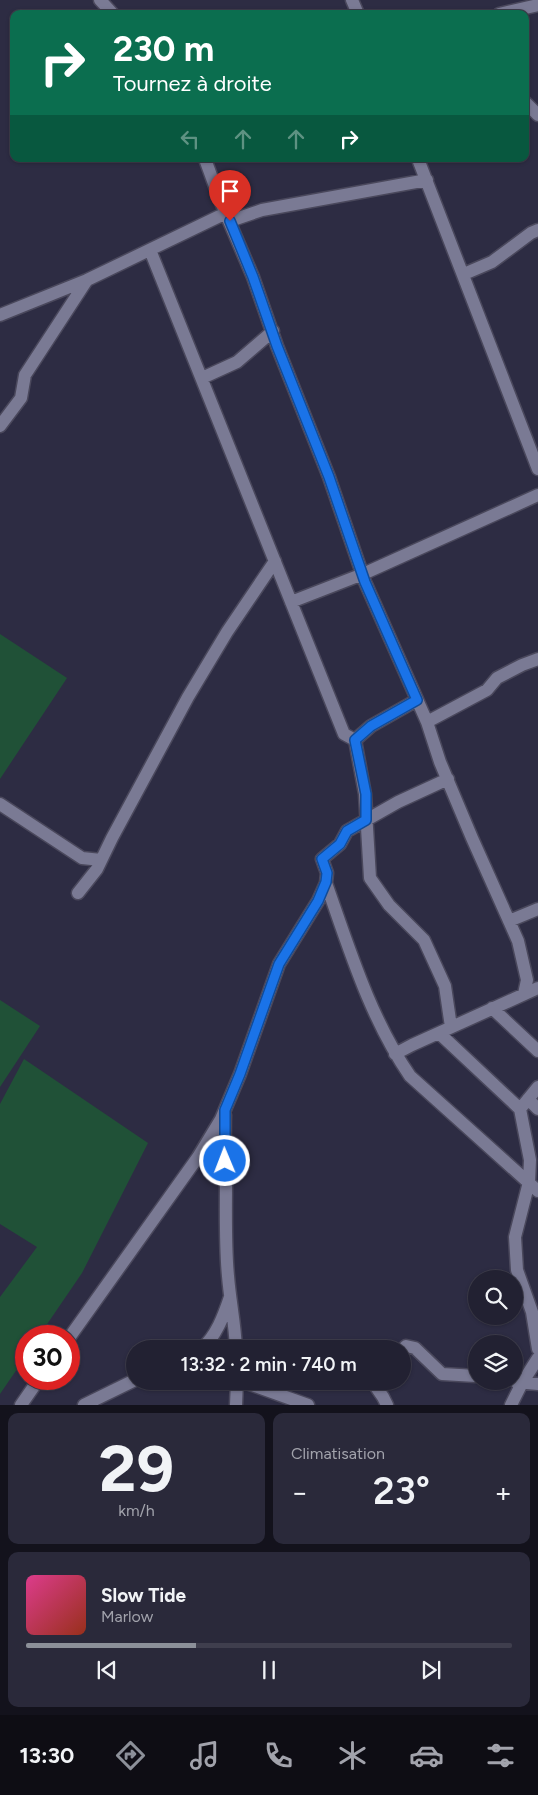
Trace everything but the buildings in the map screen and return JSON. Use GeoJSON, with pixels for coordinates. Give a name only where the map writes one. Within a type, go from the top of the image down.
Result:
{"type":"FeatureCollection","features":[{"type":"Feature","properties":{"kind":"street"},"geometry":{"type":"LineString","coordinates":[[100,0],[109,10]]}},
{"type":"Feature","properties":{"kind":"street"},"geometry":{"type":"LineString","coordinates":[[517,10],[538,5]]}},
{"type":"Feature","properties":{"kind":"street"},"geometry":{"type":"LineString","coordinates":[[529,106],[538,115]]}},
{"type":"Feature","properties":{"kind":"street"},"geometry":{"type":"LineString","coordinates":[[206,162],[253,277],[333,488],[363,574],[518,941],[526,969],[527,980],[524,994]]}},
{"type":"Feature","properties":{"kind":"street"},"geometry":{"type":"LineString","coordinates":[[419,162],[538,469]]}},
{"type":"Feature","properties":{"kind":"street"},"geometry":{"type":"LineString","coordinates":[[3,311],[87,280],[150,250],[228,217],[427,180]]}},
{"type":"Feature","properties":{"kind":"street"},"geometry":{"type":"LineString","coordinates":[[464,274],[492,262],[531,233],[538,230]]}},
{"type":"Feature","properties":{"kind":"street"},"geometry":{"type":"LineString","coordinates":[[150,250],[344,734],[355,740],[366,794],[370,878],[389,905],[424,940],[445,986],[451,1027]]}},
{"type":"Feature","properties":{"kind":"street"},"geometry":{"type":"LineString","coordinates":[[0,426],[21,398],[25,375],[87,280]]}},
{"type":"Feature","properties":{"kind":"street"},"geometry":{"type":"LineString","coordinates":[[202,378],[237,362],[273,331]]}},
{"type":"Feature","properties":{"kind":"street"},"geometry":{"type":"LineString","coordinates":[[291,602],[363,574],[538,495]]}},
{"type":"Feature","properties":{"kind":"street"},"geometry":{"type":"LineString","coordinates":[[78,893],[97,869],[188,697],[227,632],[275,561]]}},
{"type":"Feature","properties":{"kind":"street"},"geometry":{"type":"LineString","coordinates":[[427,722],[487,690],[497,678],[538,659]]}},
{"type":"Feature","properties":{"kind":"street"},"geometry":{"type":"LineString","coordinates":[[355,740],[371,726],[417,700]]}},
{"type":"Feature","properties":{"kind":"street"},"geometry":{"type":"LineString","coordinates":[[78,1325],[198,1156],[225,1110],[240,1074],[279,964],[318,901],[326,882],[327,873],[322,859],[340,844],[347,831],[398,802],[448,779]]}},
{"type":"Feature","properties":{"kind":"street"},"geometry":{"type":"LineString","coordinates":[[0,804],[82,858],[101,860]]}},
{"type":"Feature","properties":{"kind":"street"},"geometry":{"type":"LineString","coordinates":[[326,882],[358,973],[395,1054],[410,1076],[533,1186]]}},
{"type":"Feature","properties":{"kind":"street"},"geometry":{"type":"LineString","coordinates":[[509,921],[538,909]]}},
{"type":"Feature","properties":{"kind":"street"},"geometry":{"type":"LineString","coordinates":[[395,1054],[538,988]]}},
{"type":"Feature","properties":{"kind":"street"},"geometry":{"type":"LineString","coordinates":[[492,1008],[538,1051]]}},
{"type":"Feature","properties":{"kind":"street"},"geometry":{"type":"LineString","coordinates":[[439,1033],[520,1109],[533,1186],[515,1237],[518,1270],[532,1312],[538,1349]]}},
{"type":"Feature","properties":{"kind":"street"},"geometry":{"type":"LineString","coordinates":[[520,1109],[538,1087]]}},
{"type":"Feature","properties":{"kind":"street"},"geometry":{"type":"LineString","coordinates":[[528,1099],[538,1109]]}},
{"type":"Feature","properties":{"kind":"street"},"geometry":{"type":"LineString","coordinates":[[225,1110],[224,1207],[230,1297],[234,1316],[235,1340]]}},
{"type":"Feature","properties":{"kind":"street"},"geometry":{"type":"LineString","coordinates":[[209,1340],[224,1316],[230,1297]]}},
{"type":"Feature","properties":{"kind":"street"},"geometry":{"type":"LineString","coordinates":[[411,1347],[415,1348],[442,1374],[468,1376]]}},
{"type":"Feature","properties":{"kind":"street"},"geometry":{"type":"LineString","coordinates":[[523,1376],[538,1358]]}},
{"type":"Feature","properties":{"kind":"street"},"geometry":{"type":"LineString","coordinates":[[523,1382],[538,1384]]}},
{"type":"Feature","properties":{"kind":"street"},"geometry":{"type":"LineString","coordinates":[[84,1405],[126,1384]]}},
{"type":"Feature","properties":{"kind":"street"},"geometry":{"type":"LineString","coordinates":[[21,1405],[31,1390]]}},
{"type":"Feature","properties":{"kind":"street"},"geometry":{"type":"LineString","coordinates":[[236,1405],[237,1390]]}},
{"type":"Feature","properties":{"kind":"street"},"geometry":{"type":"LineString","coordinates":[[266,1390],[308,1405]]}},
{"type":"Feature","properties":{"kind":"street"},"geometry":{"type":"LineString","coordinates":[[378,1390],[387,1405]]}},
{"type":"Feature","properties":{"kind":"street"},"geometry":{"type":"LineString","coordinates":[[511,1405],[516,1390]]}},
{"type":"Feature","properties":{"kind":"green space"},"geometry":{"type":"Polygon","coordinates":[[[0,634],[67,678],[0,779],[0,634]]]}},
{"type":"Feature","properties":{"kind":"green space"},"geometry":{"type":"Polygon","coordinates":[[[0,1000],[40,1026],[0,1087],[0,1000]]]}},
{"type":"Feature","properties":{"kind":"green space"},"geometry":{"type":"Polygon","coordinates":[[[24,1059],[148,1143],[82,1273],[47,1325],[15,1325],[15,1372],[0,1394],[0,1297],[37,1247],[0,1224],[0,1104],[24,1059]]]}},
{"type":"Feature","properties":{"kind":"route"},"geometry":{"type":"LineString","coordinates":[[225,1161],[225,1110],[236,1087],[279,964],[318,901],[326,882],[327,873],[322,859],[340,844],[347,831],[366,820],[366,794],[355,740],[371,726],[417,700],[365,582],[329,477],[277,346],[268,315],[230,221]]}}]}
